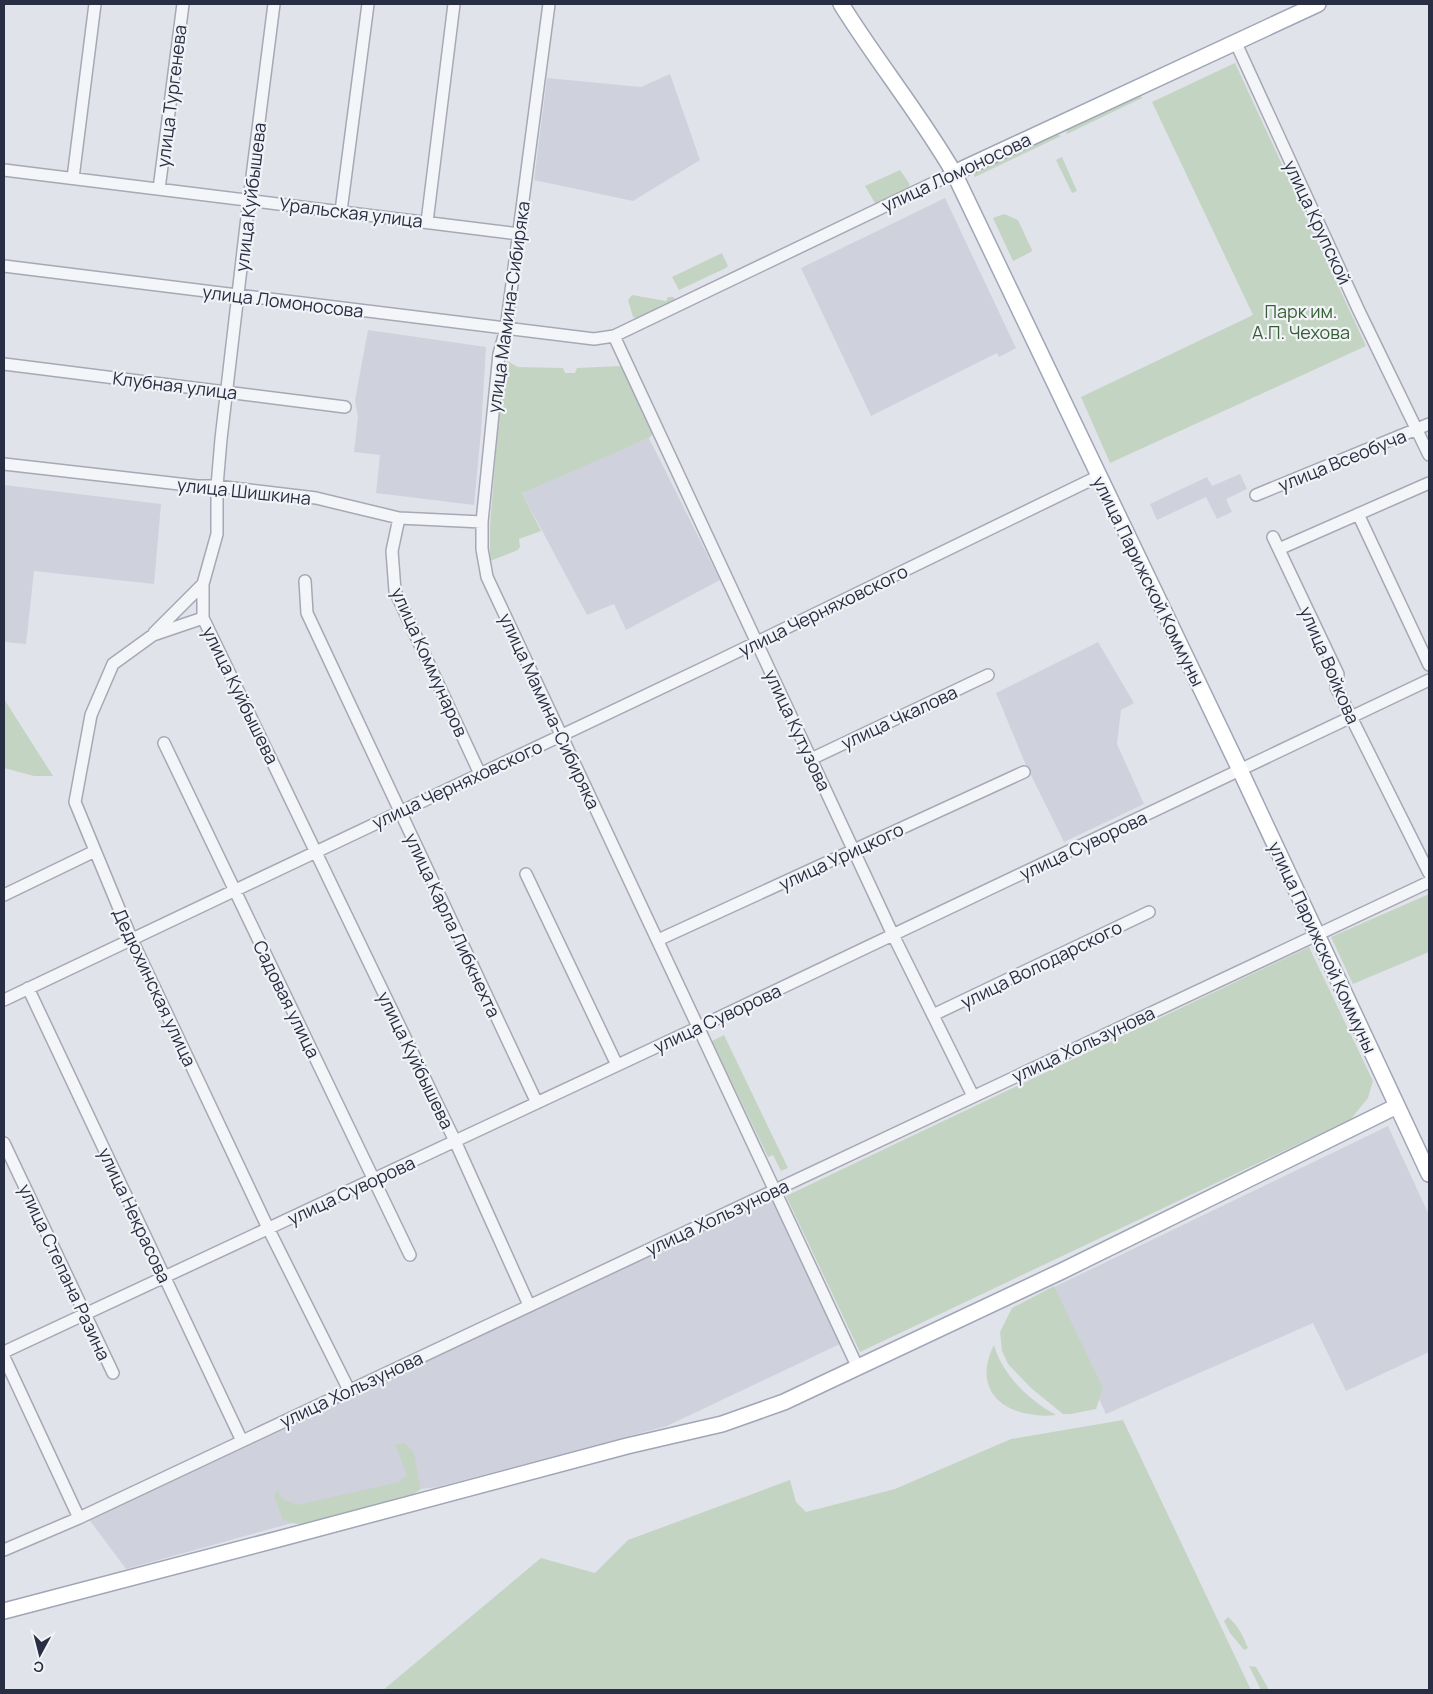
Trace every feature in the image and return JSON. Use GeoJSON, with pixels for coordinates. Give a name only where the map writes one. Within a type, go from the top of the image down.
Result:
{"type":"FeatureCollection","features":[{"type":"Feature","properties":{"kind":"main road","name":"улица Парижской Коммуны"},"geometry":{"type":"LineString","coordinates":[[841,4],[858,31],[918,113],[954,172],[1240,770],[1429,1174]]}},
{"type":"Feature","properties":{"kind":"main road","name":"улица Ломоносова"},"geometry":{"type":"LineString","coordinates":[[954,172],[1318,4]]}},
{"type":"Feature","properties":{"kind":"main road"},"geometry":{"type":"LineString","coordinates":[[4,1610],[295,1535],[627,1446],[722,1424],[784,1402],[1062,1271],[1397,1106]]}},
{"type":"Feature","properties":{"kind":"street"},"geometry":{"type":"LineString","coordinates":[[73,178],[95,4]]}},
{"type":"Feature","properties":{"kind":"street","name":"улица Тургенева"},"geometry":{"type":"LineString","coordinates":[[159,189],[183,4]]}},
{"type":"Feature","properties":{"kind":"street","name":"улица Куйбышева"},"geometry":{"type":"LineString","coordinates":[[274,4],[237,295],[217,486],[216,534],[203,584],[203,618],[455,1141],[529,1305]]}},
{"type":"Feature","properties":{"kind":"street"},"geometry":{"type":"LineString","coordinates":[[341,212],[368,4]]}},
{"type":"Feature","properties":{"kind":"street"},"geometry":{"type":"LineString","coordinates":[[427,222],[454,4]]}},
{"type":"Feature","properties":{"kind":"street","name":"улица Мамина-Сибиряка"},"geometry":{"type":"LineString","coordinates":[[549,4],[506,329],[499,354],[482,522],[482,549],[487,577],[858,1368]]}},
{"type":"Feature","properties":{"kind":"street","name":"улица Крупской"},"geometry":{"type":"LineString","coordinates":[[1235,41],[1359,312],[1429,455]]}},
{"type":"Feature","properties":{"kind":"street","name":"Уральская улица"},"geometry":{"type":"LineString","coordinates":[[4,170],[519,234]]}},
{"type":"Feature","properties":{"kind":"street","name":"улица Ломоносова"},"geometry":{"type":"LineString","coordinates":[[4,266],[594,339],[614,336],[954,172]]}},
{"type":"Feature","properties":{"kind":"street","name":"улица Кутузова"},"geometry":{"type":"LineString","coordinates":[[614,336],[758,641],[893,935],[973,1096]]}},
{"type":"Feature","properties":{"kind":"street","name":"Клубная улица"},"geometry":{"type":"LineString","coordinates":[[4,364],[345,407]]}},
{"type":"Feature","properties":{"kind":"street","name":"улица Всеобуча"},"geometry":{"type":"LineString","coordinates":[[1256,495],[1429,424]]}},
{"type":"Feature","properties":{"kind":"street","name":"улица Шишкина"},"geometry":{"type":"LineString","coordinates":[[4,464],[316,498],[399,518],[482,522]]}},
{"type":"Feature","properties":{"kind":"street","name":"улица Черняховского"},"geometry":{"type":"LineString","coordinates":[[4,1000],[1100,476]]}},
{"type":"Feature","properties":{"kind":"street"},"geometry":{"type":"LineString","coordinates":[[1279,549],[1429,483]]}},
{"type":"Feature","properties":{"kind":"street"},"geometry":{"type":"LineString","coordinates":[[1358,514],[1429,665]]}},
{"type":"Feature","properties":{"kind":"street","name":"улица Коммунаров"},"geometry":{"type":"LineString","coordinates":[[399,518],[392,551],[395,591],[480,774]]}},
{"type":"Feature","properties":{"kind":"street","name":"улица Войкова"},"geometry":{"type":"LineString","coordinates":[[1273,537],[1338,674],[1336,687],[1429,872]]}},
{"type":"Feature","properties":{"kind":"street","name":"улица Карла Либкнехта"},"geometry":{"type":"LineString","coordinates":[[305,581],[307,613],[537,1102]]}},
{"type":"Feature","properties":{"kind":"street"},"geometry":{"type":"LineString","coordinates":[[152,635],[203,584]]}},
{"type":"Feature","properties":{"kind":"street","name":"Дедюхинская улица"},"geometry":{"type":"LineString","coordinates":[[203,618],[152,635],[113,664],[91,715],[76,802],[132,940],[268,1228],[349,1390]]}},
{"type":"Feature","properties":{"kind":"street","name":"улица Чкалова"},"geometry":{"type":"LineString","coordinates":[[811,759],[988,675]]}},
{"type":"Feature","properties":{"kind":"street","name":"улица Суворова"},"geometry":{"type":"LineString","coordinates":[[4,1352],[699,1027],[1429,680]]}},
{"type":"Feature","properties":{"kind":"street","name":"Садовая улица"},"geometry":{"type":"LineString","coordinates":[[164,743],[410,1255]]}},
{"type":"Feature","properties":{"kind":"street","name":"улица Урицкого"},"geometry":{"type":"LineString","coordinates":[[658,940],[1024,772]]}},
{"type":"Feature","properties":{"kind":"street"},"geometry":{"type":"LineString","coordinates":[[4,895],[96,851]]}},
{"type":"Feature","properties":{"kind":"street"},"geometry":{"type":"LineString","coordinates":[[526,874],[616,1065]]}},
{"type":"Feature","properties":{"kind":"street","name":"улица Хользунова"},"geometry":{"type":"LineString","coordinates":[[4,1550],[79,1518],[1429,882]]}},
{"type":"Feature","properties":{"kind":"street","name":"улица Володарского"},"geometry":{"type":"LineString","coordinates":[[933,1015],[1149,912]]}},
{"type":"Feature","properties":{"kind":"street","name":"улица Некрасова"},"geometry":{"type":"LineString","coordinates":[[28,988],[242,1441]]}},
{"type":"Feature","properties":{"kind":"street","name":"улица Степана Разина"},"geometry":{"type":"LineString","coordinates":[[4,1143],[113,1373]]}},
{"type":"Feature","properties":{"kind":"street"},"geometry":{"type":"LineString","coordinates":[[4,1357],[79,1518]]}},
{"type":"Feature","properties":{"kind":"shaded area"},"geometry":{"type":"Polygon","coordinates":[[[670,74],[700,160],[633,201],[534,180],[547,78],[641,87],[670,74]]]}},
{"type":"Feature","properties":{"kind":"shaded area"},"geometry":{"type":"Polygon","coordinates":[[[945,198],[1016,348],[999,357],[997,353],[871,416],[801,268],[945,198]]]}},
{"type":"Feature","properties":{"kind":"shaded area"},"geometry":{"type":"Polygon","coordinates":[[[368,330],[486,347],[474,505],[376,493],[380,455],[354,452],[358,417],[355,400],[368,330]]]}},
{"type":"Feature","properties":{"kind":"shaded area"},"geometry":{"type":"Polygon","coordinates":[[[649,438],[720,580],[626,630],[614,604],[587,615],[522,493],[649,438]]]}},
{"type":"Feature","properties":{"kind":"shaded area"},"geometry":{"type":"Polygon","coordinates":[[[1240,474],[1247,489],[1226,499],[1232,512],[1217,519],[1206,497],[1157,520],[1150,504],[1207,477],[1212,486],[1240,474]]]}},
{"type":"Feature","properties":{"kind":"shaded area"},"geometry":{"type":"Polygon","coordinates":[[[4,485],[161,504],[154,584],[34,571],[26,644],[4,642],[4,485]]]}},
{"type":"Feature","properties":{"kind":"shaded area"},"geometry":{"type":"Polygon","coordinates":[[[1098,642],[1134,703],[1121,710],[1117,744],[1144,804],[1064,842],[1025,763],[996,693],[1098,642]]]}},
{"type":"Feature","properties":{"kind":"shaded area"},"geometry":{"type":"Polygon","coordinates":[[[1388,1126],[1429,1215],[1429,1352],[1346,1391],[1313,1323],[1106,1414],[1048,1290],[1388,1126]]]}},
{"type":"Feature","properties":{"kind":"shaded area"},"geometry":{"type":"Polygon","coordinates":[[[774,1198],[840,1344],[667,1426],[437,1487],[421,1489],[413,1494],[302,1524],[292,1523],[126,1569],[88,1518],[774,1198]]]}},
{"type":"Feature","properties":{"kind":"green space","name":"Парк им. А.П. Чехова"},"geometry":{"type":"Polygon","coordinates":[[[1235,63],[1366,346],[1110,463],[1081,397],[1253,315],[1152,102],[1235,63]]]}},
{"type":"Feature","properties":{"kind":"green space"},"geometry":{"type":"Polygon","coordinates":[[[1140,94],[1142,98],[1067,134],[1066,130],[1069,127],[1140,94]]]}},
{"type":"Feature","properties":{"kind":"green space"},"geometry":{"type":"Polygon","coordinates":[[[1057,134],[1061,136],[975,177],[973,173],[1051,135],[1057,134]]]}},
{"type":"Feature","properties":{"kind":"green space"},"geometry":{"type":"Polygon","coordinates":[[[1062,157],[1077,191],[1072,193],[1056,160],[1062,157]]]}},
{"type":"Feature","properties":{"kind":"green space"},"geometry":{"type":"Polygon","coordinates":[[[900,170],[909,183],[910,188],[878,204],[875,203],[865,186],[900,170]]]}},
{"type":"Feature","properties":{"kind":"green space"},"geometry":{"type":"Polygon","coordinates":[[[1004,214],[1018,220],[1032,250],[1013,261],[993,218],[1004,214]]]}},
{"type":"Feature","properties":{"kind":"green space"},"geometry":{"type":"Polygon","coordinates":[[[722,253],[728,266],[726,268],[679,290],[672,277],[722,253]]]}},
{"type":"Feature","properties":{"kind":"green space"},"geometry":{"type":"Polygon","coordinates":[[[632,295],[666,301],[668,297],[674,297],[675,302],[639,319],[633,317],[628,300],[632,295]]]}},
{"type":"Feature","properties":{"kind":"green space"},"geometry":{"type":"Polygon","coordinates":[[[507,361],[518,367],[563,368],[565,373],[575,373],[577,368],[621,366],[653,434],[649,438],[522,493],[541,531],[519,539],[520,547],[518,550],[490,561],[490,526],[500,401],[502,400],[507,361]]]}},
{"type":"Feature","properties":{"kind":"green space"},"geometry":{"type":"Polygon","coordinates":[[[4,699],[53,776],[34,776],[4,768],[4,699]]]}},
{"type":"Feature","properties":{"kind":"green space"},"geometry":{"type":"Polygon","coordinates":[[[1429,894],[1429,952],[1353,984],[1331,937],[1429,894]]]}},
{"type":"Feature","properties":{"kind":"green space"},"geometry":{"type":"Polygon","coordinates":[[[1309,947],[1373,1081],[1368,1098],[1351,1119],[860,1352],[786,1196],[1309,947]]]}},
{"type":"Feature","properties":{"kind":"green space"},"geometry":{"type":"Polygon","coordinates":[[[724,1035],[788,1168],[781,1171],[773,1155],[768,1157],[712,1041],[724,1035]]]}},
{"type":"Feature","properties":{"kind":"green space"},"geometry":{"type":"Polygon","coordinates":[[[1054,1286],[1103,1388],[1096,1409],[1063,1414],[1031,1388],[1008,1364],[1002,1351],[1000,1332],[1012,1308],[1054,1286]]]}},
{"type":"Feature","properties":{"kind":"green space"},"geometry":{"type":"Polygon","coordinates":[[[994,1345],[1010,1377],[1036,1402],[1056,1415],[1024,1413],[1010,1408],[999,1401],[991,1390],[987,1378],[988,1363],[994,1345]]]}},
{"type":"Feature","properties":{"kind":"green space"},"geometry":{"type":"Polygon","coordinates":[[[1123,1420],[1251,1690],[383,1690],[541,1558],[595,1573],[628,1540],[790,1480],[796,1502],[806,1512],[895,1489],[1011,1439],[1123,1420]]]}},
{"type":"Feature","properties":{"kind":"green space"},"geometry":{"type":"Polygon","coordinates":[[[405,1443],[414,1453],[421,1489],[413,1494],[302,1524],[283,1520],[274,1496],[278,1490],[281,1498],[297,1505],[399,1482],[407,1475],[395,1445],[405,1443]]]}},
{"type":"Feature","properties":{"kind":"green space"},"geometry":{"type":"Polygon","coordinates":[[[1228,1617],[1237,1627],[1248,1648],[1244,1650],[1230,1633],[1224,1621],[1228,1617]]]}},
{"type":"Feature","properties":{"kind":"green space"},"geometry":{"type":"Polygon","coordinates":[[[1249,1666],[1256,1667],[1269,1690],[1261,1690],[1249,1666]]]}}]}
